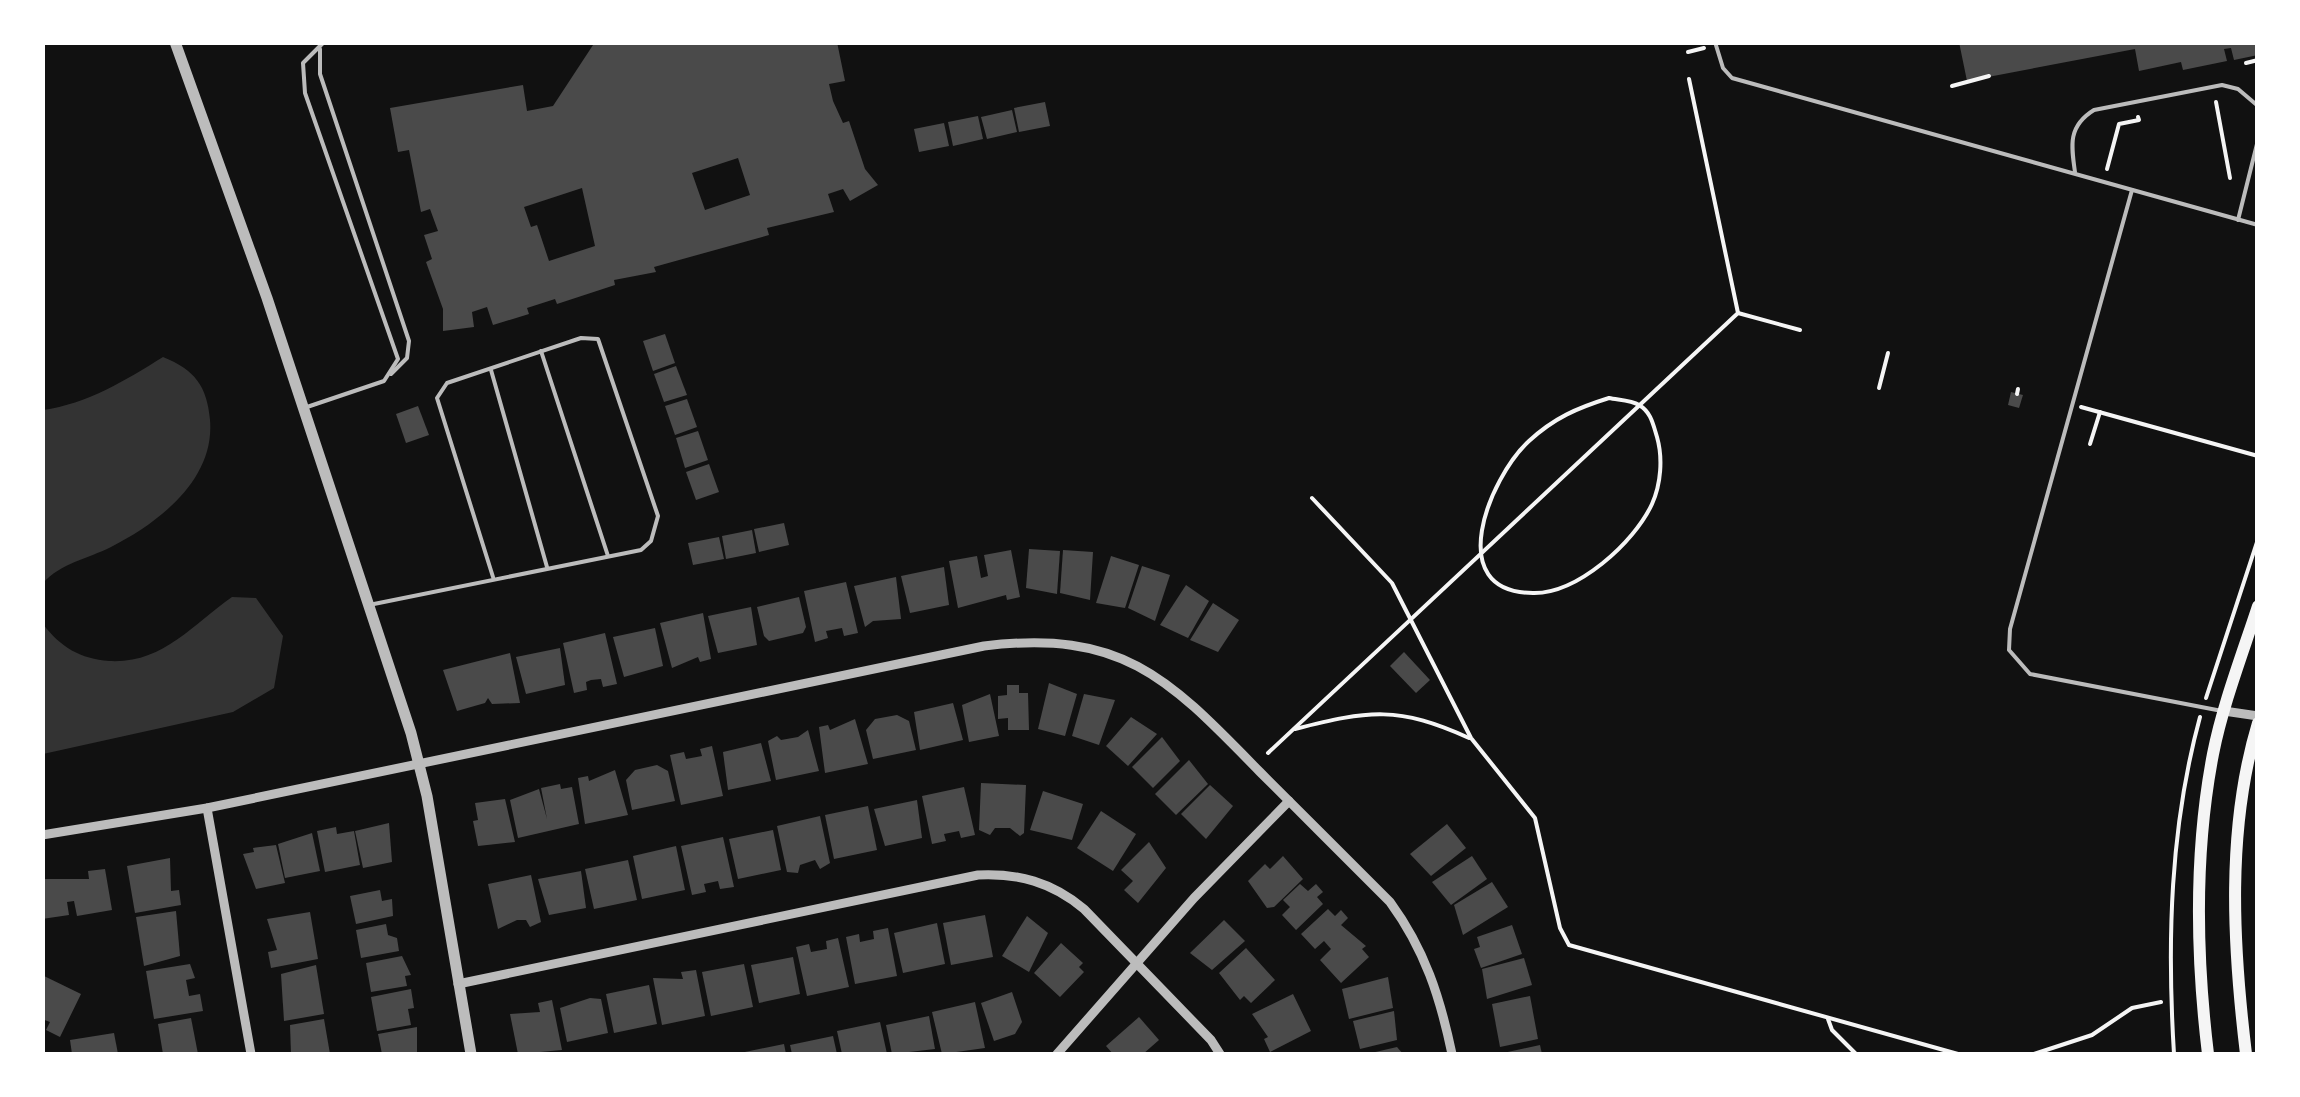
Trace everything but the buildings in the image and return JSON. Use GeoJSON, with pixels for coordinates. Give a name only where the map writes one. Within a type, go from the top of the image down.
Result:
{"type":"FeatureCollection","features":[{"type":"Feature","properties":{"kind":"main road"},"geometry":{"type":"LineString","coordinates":[[2208,1054],[2198,908],[2207,791],[2224,711],[2258,606]]}},
{"type":"Feature","properties":{"kind":"main road"},"geometry":{"type":"LineString","coordinates":[[2246,1054],[2236,979],[2235,889],[2247,758],[2258,720]]}},
{"type":"Feature","properties":{"kind":"street"},"geometry":{"type":"LineString","coordinates":[[175,42],[370,605],[419,764],[471,1054]]}},
{"type":"Feature","properties":{"kind":"street"},"geometry":{"type":"LineString","coordinates":[[42,835],[207,808],[984,646],[1040,641],[1095,649],[1155,674],[1192,702],[1390,902],[1409,928],[1432,977],[1452,1054]]}},
{"type":"Feature","properties":{"kind":"street"},"geometry":{"type":"LineString","coordinates":[[2224,711],[2258,720]]}},
{"type":"Feature","properties":{"kind":"street"},"geometry":{"type":"LineString","coordinates":[[1058,1054],[1137,963],[1289,801]]}},
{"type":"Feature","properties":{"kind":"street"},"geometry":{"type":"LineString","coordinates":[[207,808],[251,1054]]}},
{"type":"Feature","properties":{"kind":"street"},"geometry":{"type":"LineString","coordinates":[[458,984],[988,874],[1018,875],[1061,892],[1137,963],[1220,1054]]}},
{"type":"Feature","properties":{"kind":"lane"},"geometry":{"type":"LineString","coordinates":[[1715,42],[1723,68],[1732,78],[2258,226]]}},
{"type":"Feature","properties":{"kind":"lane"},"geometry":{"type":"LineString","coordinates":[[302,408],[384,381],[407,358],[409,341],[320,74],[322,44]]}},
{"type":"Feature","properties":{"kind":"lane"},"geometry":{"type":"LineString","coordinates":[[322,44],[304,63],[304,93],[390,329],[398,359],[384,381]]}},
{"type":"Feature","properties":{"kind":"lane"},"geometry":{"type":"LineString","coordinates":[[2075,174],[2070,140],[2081,120],[2094,110],[2222,86],[2238,89],[2258,106]]}},
{"type":"Feature","properties":{"kind":"lane"},"geometry":{"type":"LineString","coordinates":[[2238,220],[2258,140]]}},
{"type":"Feature","properties":{"kind":"lane"},"geometry":{"type":"LineString","coordinates":[[2132,190],[2015,610],[2009,650],[2013,660],[2030,674],[2224,711]]}},
{"type":"Feature","properties":{"kind":"lane"},"geometry":{"type":"LineString","coordinates":[[370,605],[641,550],[651,541],[658,516],[598,339],[582,338],[446,383],[437,398],[494,577]]}},
{"type":"Feature","properties":{"kind":"lane"},"geometry":{"type":"LineString","coordinates":[[541,352],[608,556]]}},
{"type":"Feature","properties":{"kind":"lane"},"geometry":{"type":"LineString","coordinates":[[490,368],[547,568]]}},
{"type":"Feature","properties":{"kind":"path"},"geometry":{"type":"LineString","coordinates":[[1688,52],[1704,48]]}},
{"type":"Feature","properties":{"kind":"path"},"geometry":{"type":"LineString","coordinates":[[2246,63],[2258,60]]}},
{"type":"Feature","properties":{"kind":"path"},"geometry":{"type":"LineString","coordinates":[[1952,86],[1989,76]]}},
{"type":"Feature","properties":{"kind":"path"},"geometry":{"type":"LineString","coordinates":[[1688,79],[1738,313]]}},
{"type":"Feature","properties":{"kind":"path"},"geometry":{"type":"LineString","coordinates":[[2216,102],[2230,178]]}},
{"type":"Feature","properties":{"kind":"path"},"geometry":{"type":"LineString","coordinates":[[2106,174],[2119,124],[2138,120],[2138,116]]}},
{"type":"Feature","properties":{"kind":"path"},"geometry":{"type":"LineString","coordinates":[[1738,313],[1800,330]]}},
{"type":"Feature","properties":{"kind":"path"},"geometry":{"type":"LineString","coordinates":[[1268,753],[1738,313]]}},
{"type":"Feature","properties":{"kind":"path"},"geometry":{"type":"LineString","coordinates":[[1878,388],[1888,354]]}},
{"type":"Feature","properties":{"kind":"path"},"geometry":{"type":"LineString","coordinates":[[1609,398],[1638,404],[1652,417],[1662,457],[1652,504],[1626,539],[1583,577],[1542,594],[1514,593],[1494,580],[1481,552],[1481,518],[1526,443],[1564,412],[1609,398]]}},
{"type":"Feature","properties":{"kind":"path"},"geometry":{"type":"LineString","coordinates":[[2082,408],[2258,456]]}},
{"type":"Feature","properties":{"kind":"path"},"geometry":{"type":"LineString","coordinates":[[2090,444],[2100,412]]}},
{"type":"Feature","properties":{"kind":"path"},"geometry":{"type":"LineString","coordinates":[[1312,498],[1384,572],[1412,616],[1471,738],[1535,818],[1560,928],[1569,944],[1958,1054]]}},
{"type":"Feature","properties":{"kind":"path"},"geometry":{"type":"LineString","coordinates":[[1291,730],[1392,712],[1427,719],[1471,738]]}},
{"type":"Feature","properties":{"kind":"path"},"geometry":{"type":"LineString","coordinates":[[2034,1054],[2092,1035],[2132,1008],[2161,1002]]}},
{"type":"Feature","properties":{"kind":"path"},"geometry":{"type":"LineString","coordinates":[[1828,1019],[1832,1030],[1856,1054]]}},
{"type":"Feature","properties":{"kind":"shaded area"},"geometry":{"type":"Polygon","coordinates":[[[163,357],[191,374],[206,398],[209,441],[194,480],[148,525],[111,547],[66,566],[43,583],[43,410],[91,397],[163,357]]]}},
{"type":"Feature","properties":{"kind":"shaded area"},"geometry":{"type":"Polygon","coordinates":[[[232,597],[256,598],[283,636],[274,688],[233,712],[43,754],[43,624],[64,645],[80,654],[99,660],[128,660],[175,641],[232,597]]]}}]}
